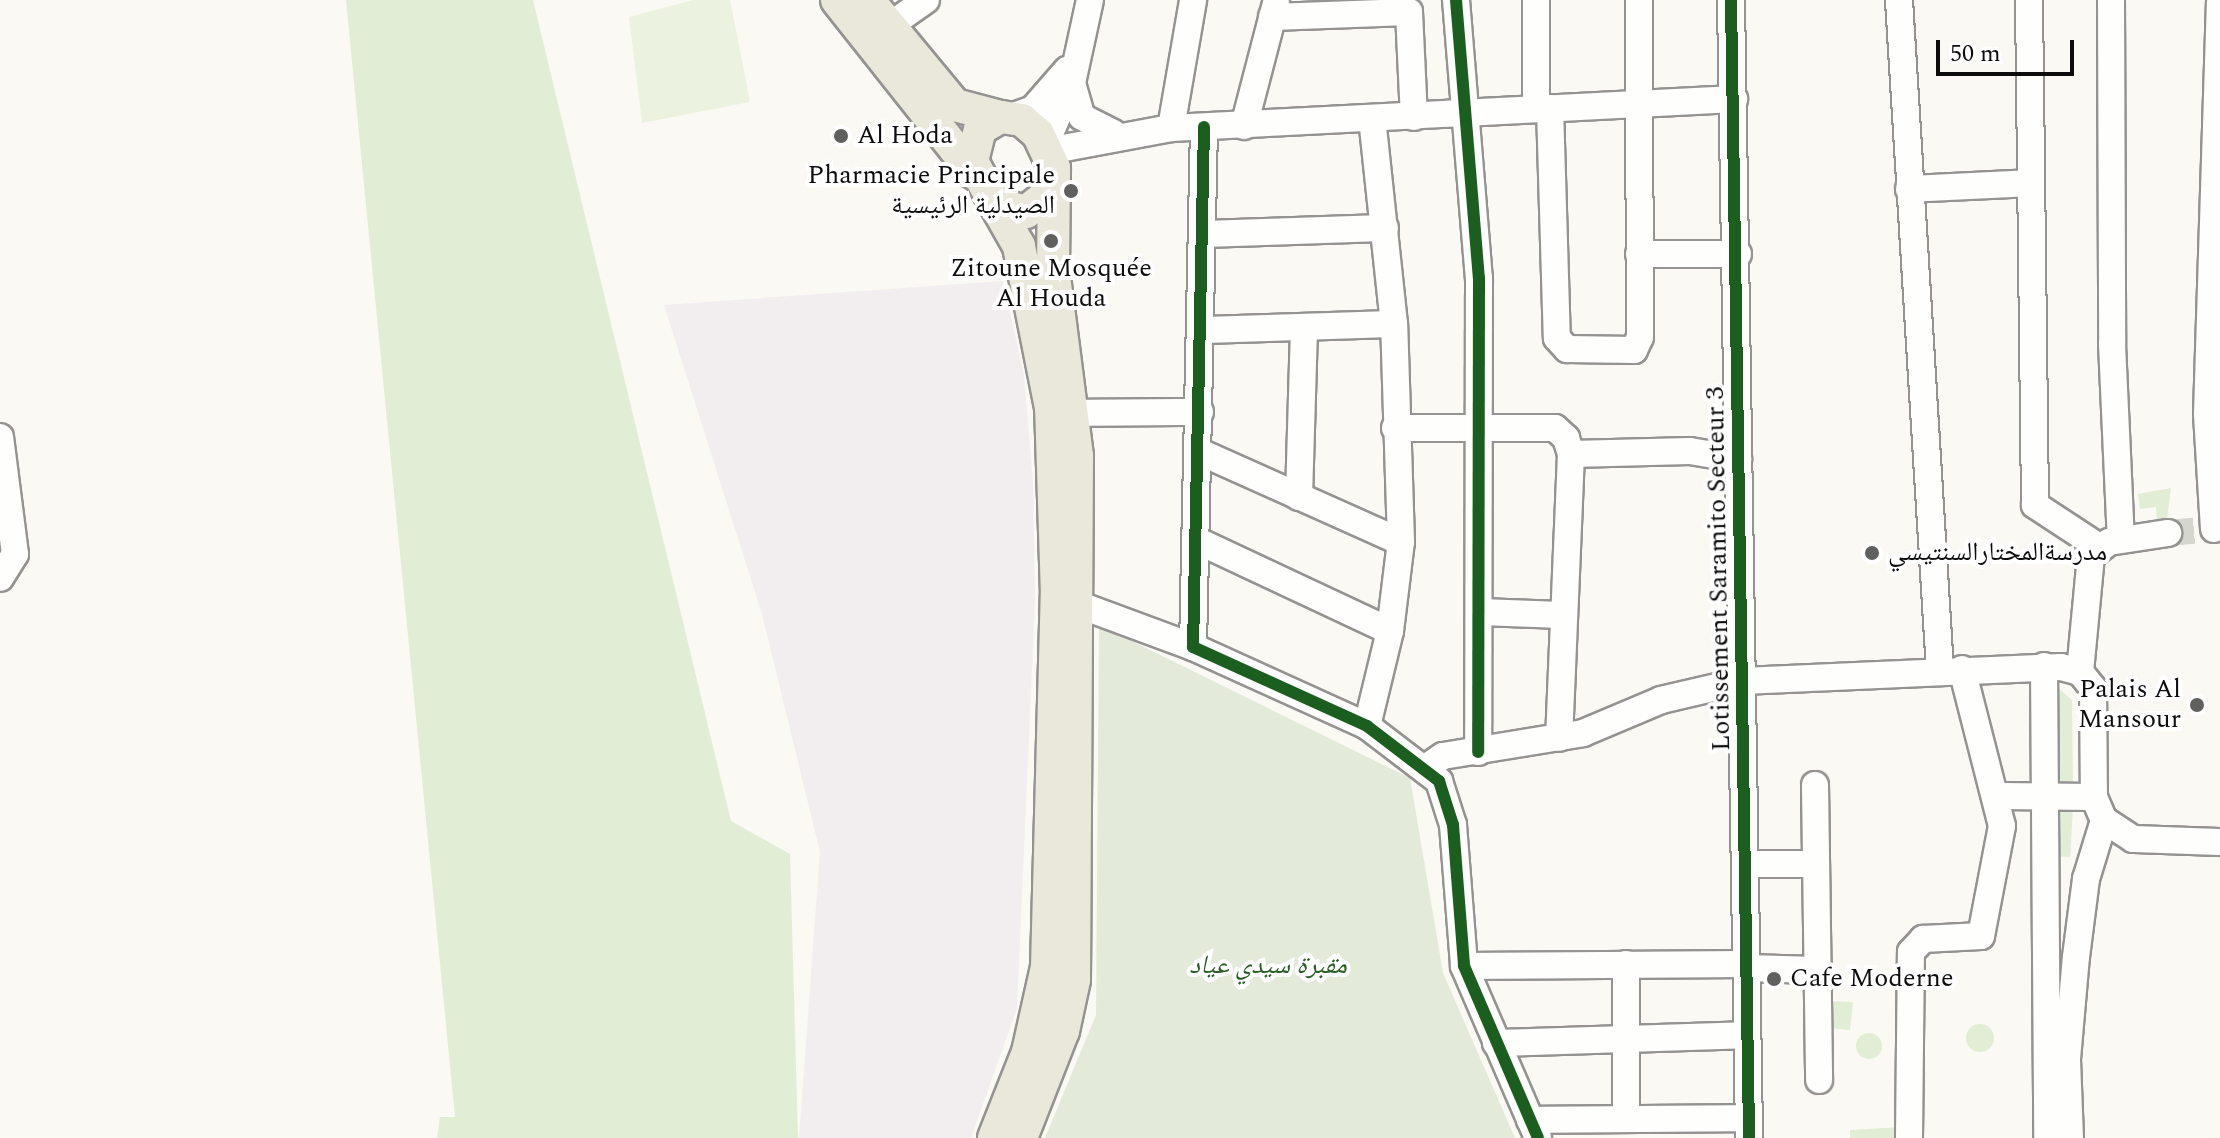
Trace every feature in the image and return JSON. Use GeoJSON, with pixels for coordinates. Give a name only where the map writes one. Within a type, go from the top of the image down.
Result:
{"type":"FeatureCollection","features":[{"type":"Feature","properties":{"kind":"main road"},"geometry":{"type":"LineString","coordinates":[[837,0],[986,192],[1019,246],[1051,408],[1069,599]]}},
{"type":"Feature","properties":{"kind":"main road"},"geometry":{"type":"LineString","coordinates":[[868,0],[955,105],[1031,126],[1050,167],[1053,269],[1074,413],[1065,823],[1070,1006],[1021,1138]]}},
{"type":"Feature","properties":{"kind":"main road"},"geometry":{"type":"LineString","coordinates":[[986,192],[974,138],[1005,117]]}},
{"type":"Feature","properties":{"kind":"main road"},"geometry":{"type":"LineString","coordinates":[[986,192],[1026,212],[1050,167]]}},
{"type":"Feature","properties":{"kind":"main road"},"geometry":{"type":"LineString","coordinates":[[994,1138],[1042,993],[1065,823]]}},
{"type":"Feature","properties":{"kind":"street"},"geometry":{"type":"LineString","coordinates":[[889,26],[926,0]]}},
{"type":"Feature","properties":{"kind":"street"},"geometry":{"type":"LineString","coordinates":[[1050,167],[1090,0]]}},
{"type":"Feature","properties":{"kind":"street"},"geometry":{"type":"LineString","coordinates":[[1171,128],[1193,0]]}},
{"type":"Feature","properties":{"kind":"street"},"geometry":{"type":"LineString","coordinates":[[1456,0],[1460,115],[1479,278],[1478,752]]}},
{"type":"Feature","properties":{"kind":"street"},"geometry":{"type":"LineString","coordinates":[[1536,0],[1560,345],[1638,345],[1639,0]]}},
{"type":"Feature","properties":{"kind":"street","name":"Lotissement Saramito Secteur 3"},"geometry":{"type":"LineString","coordinates":[[1731,0],[1738,254],[1738,459],[1749,1128]]}},
{"type":"Feature","properties":{"kind":"street"},"geometry":{"type":"LineString","coordinates":[[1899,0],[1909,189],[1951,670],[2000,796],[1994,885],[1981,936],[1923,939],[1911,952],[1909,1138]]}},
{"type":"Feature","properties":{"kind":"street"},"geometry":{"type":"LineString","coordinates":[[2029,0],[2035,505],[2110,543]]}},
{"type":"Feature","properties":{"kind":"street"},"geometry":{"type":"LineString","coordinates":[[2110,543],[2111,0]]}},
{"type":"Feature","properties":{"kind":"street"},"geometry":{"type":"LineString","coordinates":[[2213,529],[2207,414],[2220,2]]}},
{"type":"Feature","properties":{"kind":"street"},"geometry":{"type":"LineString","coordinates":[[1244,126],[1275,9],[1409,12],[1414,117]]}},
{"type":"Feature","properties":{"kind":"street"},"geometry":{"type":"LineString","coordinates":[[1005,117],[1039,103],[1079,54]]}},
{"type":"Feature","properties":{"kind":"street"},"geometry":{"type":"LineString","coordinates":[[1072,83],[1082,117],[1113,133]]}},
{"type":"Feature","properties":{"kind":"street"},"geometry":{"type":"LineString","coordinates":[[1050,167],[1113,133],[1734,99]]}},
{"type":"Feature","properties":{"kind":"street"},"geometry":{"type":"LineString","coordinates":[[1367,726],[1390,631],[1401,542],[1394,324],[1372,119]]}},
{"type":"Feature","properties":{"kind":"street"},"geometry":{"type":"LineString","coordinates":[[1193,647],[1203,330],[1204,127]]}},
{"type":"Feature","properties":{"kind":"street"},"geometry":{"type":"LineString","coordinates":[[1909,189],[2030,183]]}},
{"type":"Feature","properties":{"kind":"street"},"geometry":{"type":"LineString","coordinates":[[1203,234],[1385,228]]}},
{"type":"Feature","properties":{"kind":"street"},"geometry":{"type":"LineString","coordinates":[[1639,254],[1738,254]]}},
{"type":"Feature","properties":{"kind":"street"},"geometry":{"type":"LineString","coordinates":[[1203,330],[1394,324]]}},
{"type":"Feature","properties":{"kind":"street"},"geometry":{"type":"LineString","coordinates":[[1299,497],[1304,328]]}},
{"type":"Feature","properties":{"kind":"street"},"geometry":{"type":"LineString","coordinates":[[1074,413],[1200,412]]}},
{"type":"Feature","properties":{"kind":"street"},"geometry":{"type":"LineString","coordinates":[[1395,428],[1555,428],[1571,454],[1559,738]]}},
{"type":"Feature","properties":{"kind":"street"},"geometry":{"type":"LineString","coordinates":[[0,437],[15,554],[0,578]]}},
{"type":"Feature","properties":{"kind":"street"},"geometry":{"type":"LineString","coordinates":[[1571,454],[1690,451],[1738,459]]}},
{"type":"Feature","properties":{"kind":"street"},"geometry":{"type":"LineString","coordinates":[[1200,452],[1401,542]]}},
{"type":"Feature","properties":{"kind":"street"},"geometry":{"type":"LineString","coordinates":[[2070,1138],[2067,1059],[2076,957],[2099,808],[2095,698],[2080,672],[2087,650],[2087,567],[2110,543],[2168,533]]}},
{"type":"Feature","properties":{"kind":"street"},"geometry":{"type":"LineString","coordinates":[[1198,541],[1390,631]]}},
{"type":"Feature","properties":{"kind":"street"},"geometry":{"type":"LineString","coordinates":[[1069,599],[1193,647],[1367,726],[1427,767],[1447,797],[1453,825],[1464,966],[1534,1129],[1626,1118],[1749,1128]]}},
{"type":"Feature","properties":{"kind":"street"},"geometry":{"type":"LineString","coordinates":[[1480,612],[1562,615]]}},
{"type":"Feature","properties":{"kind":"street"},"geometry":{"type":"LineString","coordinates":[[1427,767],[1443,756],[1559,738],[1742,681],[2044,666],[2080,672]]}},
{"type":"Feature","properties":{"kind":"street"},"geometry":{"type":"LineString","coordinates":[[2044,666],[2041,798],[2047,1138]]}},
{"type":"Feature","properties":{"kind":"street"},"geometry":{"type":"LineString","coordinates":[[1815,785],[1819,1080]]}},
{"type":"Feature","properties":{"kind":"street"},"geometry":{"type":"LineString","coordinates":[[2000,796],[2041,798],[2099,808],[2133,839],[2220,842]]}},
{"type":"Feature","properties":{"kind":"street"},"geometry":{"type":"LineString","coordinates":[[1746,864],[1816,864]]}},
{"type":"Feature","properties":{"kind":"street"},"geometry":{"type":"LineString","coordinates":[[1464,966],[1626,964],[1817,970]]}},
{"type":"Feature","properties":{"kind":"street"},"geometry":{"type":"LineString","coordinates":[[1626,964],[1626,1118]]}},
{"type":"Feature","properties":{"kind":"street"},"geometry":{"type":"LineString","coordinates":[[1496,1043],[1628,1035],[1747,1035]]}},
{"type":"Feature","properties":{"kind":"shaded area"},"geometry":{"type":"Polygon","coordinates":[[[1003,281],[1024,375],[1033,483],[1035,600],[1017,1008],[971,1138],[799,1138],[820,852],[762,614],[664,305],[1003,281]]]}},
{"type":"Feature","properties":{"kind":"green space"},"geometry":{"type":"Polygon","coordinates":[[[346,0],[533,0],[731,821],[790,854],[798,1138],[437,1138],[440,1117],[455,1117],[346,0]]]}},
{"type":"Feature","properties":{"kind":"green space"},"geometry":{"type":"Polygon","coordinates":[[[693,0],[730,0],[750,102],[642,123],[629,17],[693,0]]]}},
{"type":"Feature","properties":{"kind":"green space"},"geometry":{"type":"Polygon","coordinates":[[[2171,488],[2167,520],[2157,522],[2156,507],[2140,509],[2138,494],[2171,488]]]}},
{"type":"Feature","properties":{"kind":"green space","name":"مقبرة سيدي عياد"},"geometry":{"type":"Polygon","coordinates":[[[1099,625],[1410,778],[1443,973],[1515,1138],[1045,1138],[1096,1015],[1099,625]]]}},
{"type":"Feature","properties":{"kind":"green space"},"geometry":{"type":"Polygon","coordinates":[[[2057,687],[2072,700],[2073,783],[2052,783],[2057,687]]]}},
{"type":"Feature","properties":{"kind":"green space"},"geometry":{"type":"Polygon","coordinates":[[[2051,805],[2073,806],[2070,857],[2048,856],[2051,805]]]}},
{"type":"Feature","properties":{"kind":"green space"},"geometry":{"type":"Polygon","coordinates":[[[1828,1001],[1853,1002],[1850,1030],[1828,1028],[1828,1001]]]}},
{"type":"Feature","properties":{"kind":"green space"},"geometry":{"type":"Polygon","coordinates":[[[1980,1024],[1990,1028],[1994,1038],[1990,1048],[1980,1052],[1970,1048],[1966,1038],[1970,1028],[1980,1024]]]}},
{"type":"Feature","properties":{"kind":"green space"},"geometry":{"type":"Polygon","coordinates":[[[1869,1033],[1878,1037],[1882,1046],[1878,1055],[1869,1059],[1860,1055],[1856,1046],[1860,1037],[1869,1033]]]}},
{"type":"Feature","properties":{"kind":"green space"},"geometry":{"type":"Polygon","coordinates":[[[1902,1127],[1902,1138],[1850,1138],[1850,1130],[1902,1127]]]}},
{"type":"Feature","properties":{"kind":"tunnel"},"geometry":{"type":"LineString","coordinates":[[2168,533],[2205,530]]}},
{"type":"Feature","properties":{"kind":"cycle path"},"geometry":{"type":"LineString","coordinates":[[1456,0],[1479,278],[1478,752]]}},
{"type":"Feature","properties":{"kind":"cycle path"},"geometry":{"type":"LineString","coordinates":[[1731,0],[1749,1138]]}},
{"type":"Feature","properties":{"kind":"cycle path"},"geometry":{"type":"LineString","coordinates":[[1204,127],[1193,647],[1367,726],[1439,781],[1453,825],[1464,966],[1538,1138]]}},
{"type":"Feature","properties":{"kind":"place","name":"Al Hoda"},"geometry":{"type":"Point","coordinates":[841,136]}},
{"type":"Feature","properties":{"kind":"place","name":"Pharmacie Principale الصيدلية الرئيسية"},"geometry":{"type":"Point","coordinates":[1071,191]}},
{"type":"Feature","properties":{"kind":"place","name":"Zitoune Mosquée Al Houda"},"geometry":{"type":"Point","coordinates":[1051,241]}},
{"type":"Feature","properties":{"kind":"place","name":"مدرسةالمختارالسنتيسي"},"geometry":{"type":"Point","coordinates":[1872,553]}},
{"type":"Feature","properties":{"kind":"place","name":"Palais Al Mansour"},"geometry":{"type":"Point","coordinates":[2197,705]}},
{"type":"Feature","properties":{"kind":"place","name":"Cafe Moderne"},"geometry":{"type":"Point","coordinates":[1774,979]}}]}
